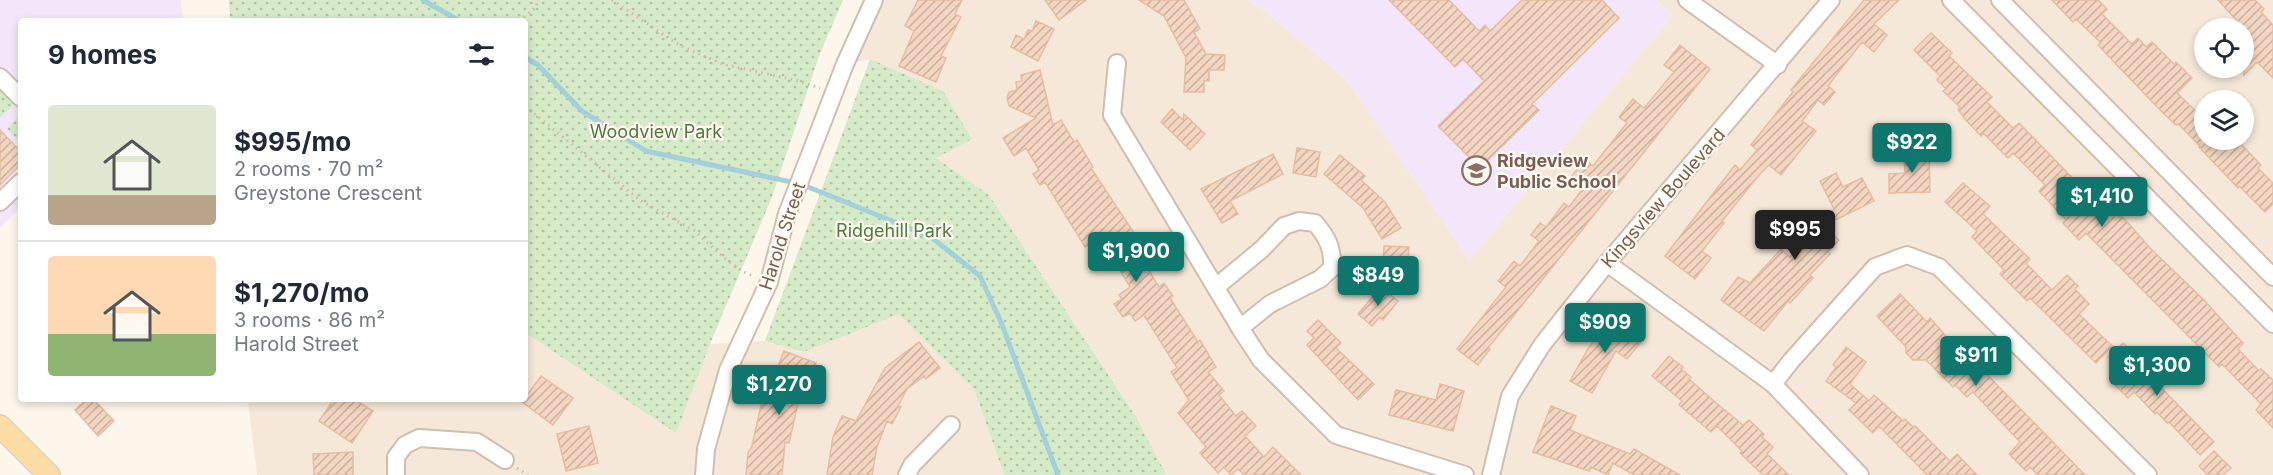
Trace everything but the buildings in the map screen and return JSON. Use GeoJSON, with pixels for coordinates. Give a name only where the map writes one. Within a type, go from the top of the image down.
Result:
{"type":"FeatureCollection","features":[{"type":"Feature","properties":{"kind":"main road"},"geometry":{"type":"LineString","coordinates":[[0,426],[49,475]]}},
{"type":"Feature","properties":{"kind":"street","name":"Harold Street"},"geometry":{"type":"LineString","coordinates":[[704,475],[706,449],[728,370],[769,282],[787,214],[834,92],[874,0]]}},
{"type":"Feature","properties":{"kind":"street"},"geometry":{"type":"LineString","coordinates":[[1686,0],[1778,65]]}},
{"type":"Feature","properties":{"kind":"street","name":"Kingsview Boulevard"},"geometry":{"type":"LineString","coordinates":[[1491,475],[1510,396],[1542,345],[1607,263],[1831,0]]}},
{"type":"Feature","properties":{"kind":"street"},"geometry":{"type":"LineString","coordinates":[[1951,0],[2273,324]]}},
{"type":"Feature","properties":{"kind":"street"},"geometry":{"type":"LineString","coordinates":[[2000,0],[2273,277]]}},
{"type":"Feature","properties":{"kind":"street"},"geometry":{"type":"LineString","coordinates":[[1117,63],[1112,115],[1239,328],[1262,360],[1336,435],[1465,475]]}},
{"type":"Feature","properties":{"kind":"street"},"geometry":{"type":"LineString","coordinates":[[0,77],[18,95]]}},
{"type":"Feature","properties":{"kind":"street"},"geometry":{"type":"LineString","coordinates":[[0,202],[18,185]]}},
{"type":"Feature","properties":{"kind":"street"},"geometry":{"type":"LineString","coordinates":[[1216,287],[1262,249],[1284,226],[1299,221],[1315,223],[1328,238],[1332,254],[1332,268],[1320,279],[1270,304],[1239,328]]}},
{"type":"Feature","properties":{"kind":"street"},"geometry":{"type":"LineString","coordinates":[[1773,384],[1875,267],[1907,255],[1939,267],[2148,475]]}},
{"type":"Feature","properties":{"kind":"street"},"geometry":{"type":"LineString","coordinates":[[1607,263],[1773,384],[1860,475]]}},
{"type":"Feature","properties":{"kind":"street"},"geometry":{"type":"LineString","coordinates":[[907,475],[912,465],[951,425]]}},
{"type":"Feature","properties":{"kind":"street"},"geometry":{"type":"LineString","coordinates":[[396,475],[396,458],[405,446],[419,438],[477,442],[505,460]]}},
{"type":"Feature","properties":{"kind":"path"},"geometry":{"type":"LineString","coordinates":[[523,18],[535,8],[539,0]]}},
{"type":"Feature","properties":{"kind":"path"},"geometry":{"type":"LineString","coordinates":[[612,0],[679,45],[722,64],[795,80],[834,92]]}},
{"type":"Feature","properties":{"kind":"path"},"geometry":{"type":"LineString","coordinates":[[528,108],[641,201],[695,231],[742,271],[769,282]]}},
{"type":"Feature","properties":{"kind":"shaded area"},"geometry":{"type":"Polygon","coordinates":[[[0,0],[181,0],[183,18],[18,18],[18,210],[0,228],[0,0]]]}},
{"type":"Feature","properties":{"kind":"shaded area"},"geometry":{"type":"Polygon","coordinates":[[[874,0],[1247,0],[1261,8],[1347,80],[1469,260],[1672,16],[1656,0],[2273,0],[2273,475],[1168,475],[988,194],[936,158],[870,59],[845,64],[874,0]]]}},
{"type":"Feature","properties":{"kind":"shaded area","name":"Ridgeview Public School"},"geometry":{"type":"Polygon","coordinates":[[[1247,0],[1656,0],[1672,16],[1469,260],[1347,80],[1261,8],[1247,0]]]}},
{"type":"Feature","properties":{"kind":"shaded area"},"geometry":{"type":"Polygon","coordinates":[[[899,313],[974,389],[1004,475],[257,475],[248,402],[528,402],[528,336],[676,432],[710,344],[765,341],[804,352],[899,313]]]}},
{"type":"Feature","properties":{"kind":"green space","name":"Woodview Park"},"geometry":{"type":"Polygon","coordinates":[[[229,0],[843,0],[819,56],[772,197],[710,344],[676,433],[528,336],[528,18],[230,18],[229,0]]]}},
{"type":"Feature","properties":{"kind":"green space","name":"Ridgehill Park"},"geometry":{"type":"Polygon","coordinates":[[[870,59],[943,91],[972,139],[936,158],[988,194],[1136,417],[1168,475],[1004,475],[974,389],[899,314],[804,352],[765,341],[870,59]]]}},
{"type":"Feature","properties":{"kind":"green space"},"geometry":{"type":"Polygon","coordinates":[[[0,88],[12,100],[12,106],[0,118],[0,88]]]}},
{"type":"Feature","properties":{"kind":"green space"},"geometry":{"type":"Polygon","coordinates":[[[18,117],[18,140],[7,129],[18,117]]]}},
{"type":"Feature","properties":{"kind":"waterway"},"geometry":{"type":"LineString","coordinates":[[423,0],[455,18]]}},
{"type":"Feature","properties":{"kind":"waterway"},"geometry":{"type":"LineString","coordinates":[[528,59],[538,65],[582,111],[646,151],[801,184],[931,237],[980,276],[1001,322],[1058,475]]}},
{"type":"Feature","properties":{"kind":"place","name":"Ridgeview Public School"},"geometry":{"type":"Point","coordinates":[1476,170]}}]}
